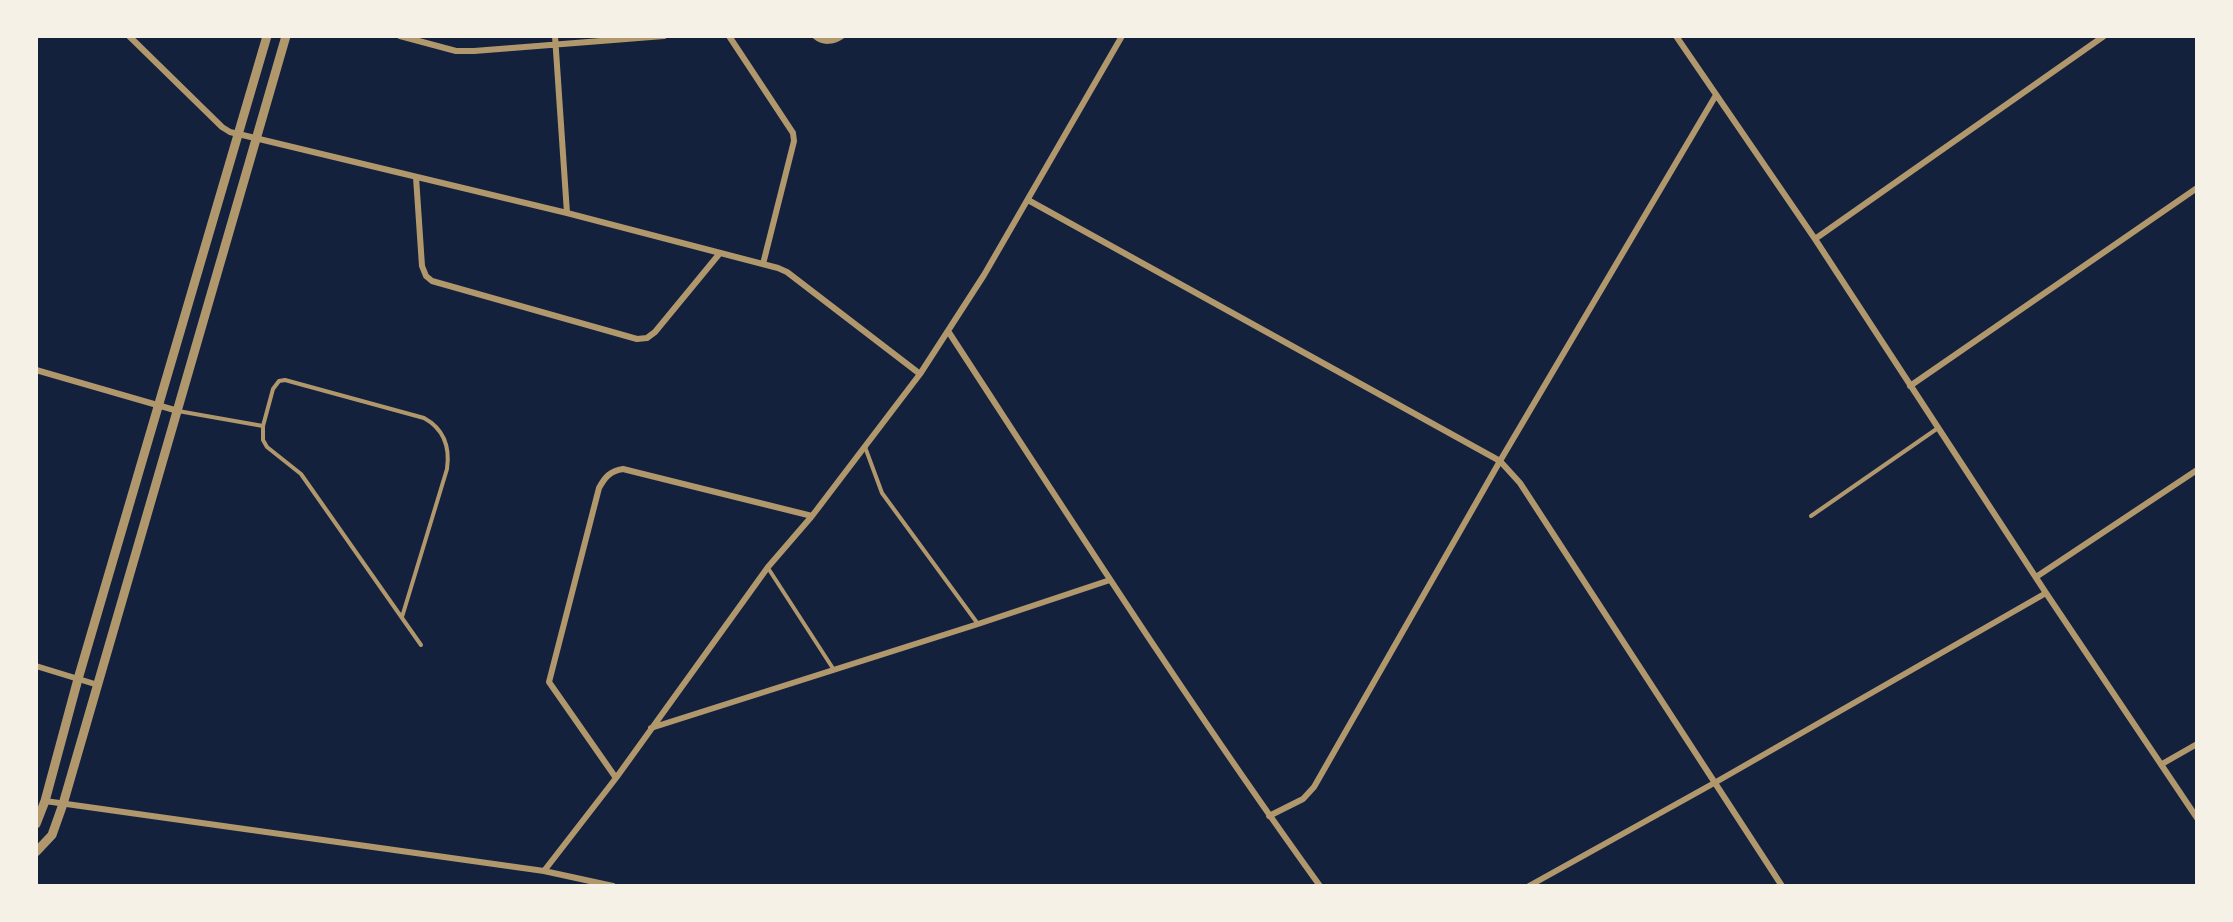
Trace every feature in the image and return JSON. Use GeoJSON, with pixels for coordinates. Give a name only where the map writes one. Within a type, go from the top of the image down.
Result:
{"type":"FeatureCollection","features":[{"type":"Feature","properties":{"kind":"street"},"geometry":{"type":"LineString","coordinates":[[129,36],[222,127],[238,135],[567,213],[787,272],[920,374]]}},
{"type":"Feature","properties":{"kind":"street"},"geometry":{"type":"LineString","coordinates":[[36,824],[45,801],[157,405],[267,36]]}},
{"type":"Feature","properties":{"kind":"street"},"geometry":{"type":"LineString","coordinates":[[36,852],[52,835],[63,804],[286,36]]}},
{"type":"Feature","properties":{"kind":"street"},"geometry":{"type":"LineString","coordinates":[[400,36],[456,51],[664,36]]}},
{"type":"Feature","properties":{"kind":"street"},"geometry":{"type":"LineString","coordinates":[[555,36],[567,213]]}},
{"type":"Feature","properties":{"kind":"street"},"geometry":{"type":"LineString","coordinates":[[729,36],[793,133],[794,141],[763,264]]}},
{"type":"Feature","properties":{"kind":"street"},"geometry":{"type":"LineString","coordinates":[[815,36],[820,40],[830,41],[842,36]]}},
{"type":"Feature","properties":{"kind":"street"},"geometry":{"type":"LineString","coordinates":[[543,871],[615,778],[768,567],[813,516],[920,374],[1028,200],[1122,36]]}},
{"type":"Feature","properties":{"kind":"street"},"geometry":{"type":"LineString","coordinates":[[1676,36],[1815,239],[2046,593],[2197,818]]}},
{"type":"Feature","properties":{"kind":"street"},"geometry":{"type":"LineString","coordinates":[[1815,239],[2104,36]]}},
{"type":"Feature","properties":{"kind":"street"},"geometry":{"type":"LineString","coordinates":[[1269,816],[1303,799],[1314,787],[1500,461],[1716,95]]}},
{"type":"Feature","properties":{"kind":"street"},"geometry":{"type":"LineString","coordinates":[[416,177],[422,266],[426,276],[432,281],[637,339],[647,338],[655,333],[720,253]]}},
{"type":"Feature","properties":{"kind":"street"},"geometry":{"type":"LineString","coordinates":[[1910,386],[2197,188]]}},
{"type":"Feature","properties":{"kind":"street"},"geometry":{"type":"LineString","coordinates":[[1028,200],[1500,461],[1520,483],[1782,886]]}},
{"type":"Feature","properties":{"kind":"street"},"geometry":{"type":"LineString","coordinates":[[948,331],[1110,580],[1269,816],[1320,886]]}},
{"type":"Feature","properties":{"kind":"street"},"geometry":{"type":"LineString","coordinates":[[36,370],[178,411]]}},
{"type":"Feature","properties":{"kind":"street"},"geometry":{"type":"LineString","coordinates":[[615,778],[549,682],[599,488],[604,478],[615,470],[623,469],[813,516]]}},
{"type":"Feature","properties":{"kind":"street"},"geometry":{"type":"LineString","coordinates":[[2036,577],[2197,470]]}},
{"type":"Feature","properties":{"kind":"street"},"geometry":{"type":"LineString","coordinates":[[651,728],[1110,580]]}},
{"type":"Feature","properties":{"kind":"street"},"geometry":{"type":"LineString","coordinates":[[1529,886],[2046,593]]}},
{"type":"Feature","properties":{"kind":"street"},"geometry":{"type":"LineString","coordinates":[[36,666],[98,685]]}},
{"type":"Feature","properties":{"kind":"street"},"geometry":{"type":"LineString","coordinates":[[2162,764],[2197,744]]}},
{"type":"Feature","properties":{"kind":"street"},"geometry":{"type":"LineString","coordinates":[[45,801],[543,871],[613,886]]}},
{"type":"Feature","properties":{"kind":"lane"},"geometry":{"type":"LineString","coordinates":[[402,616],[447,469],[448,453],[440,432],[424,418],[285,380],[279,381],[273,388],[263,426],[263,440],[267,447],[301,474],[421,645]]}},
{"type":"Feature","properties":{"kind":"lane"},"geometry":{"type":"LineString","coordinates":[[178,411],[263,426]]}},
{"type":"Feature","properties":{"kind":"lane"},"geometry":{"type":"LineString","coordinates":[[1811,516],[1938,428]]}},
{"type":"Feature","properties":{"kind":"lane"},"geometry":{"type":"LineString","coordinates":[[865,447],[882,493],[978,624]]}},
{"type":"Feature","properties":{"kind":"lane"},"geometry":{"type":"LineString","coordinates":[[768,567],[834,670]]}}]}
